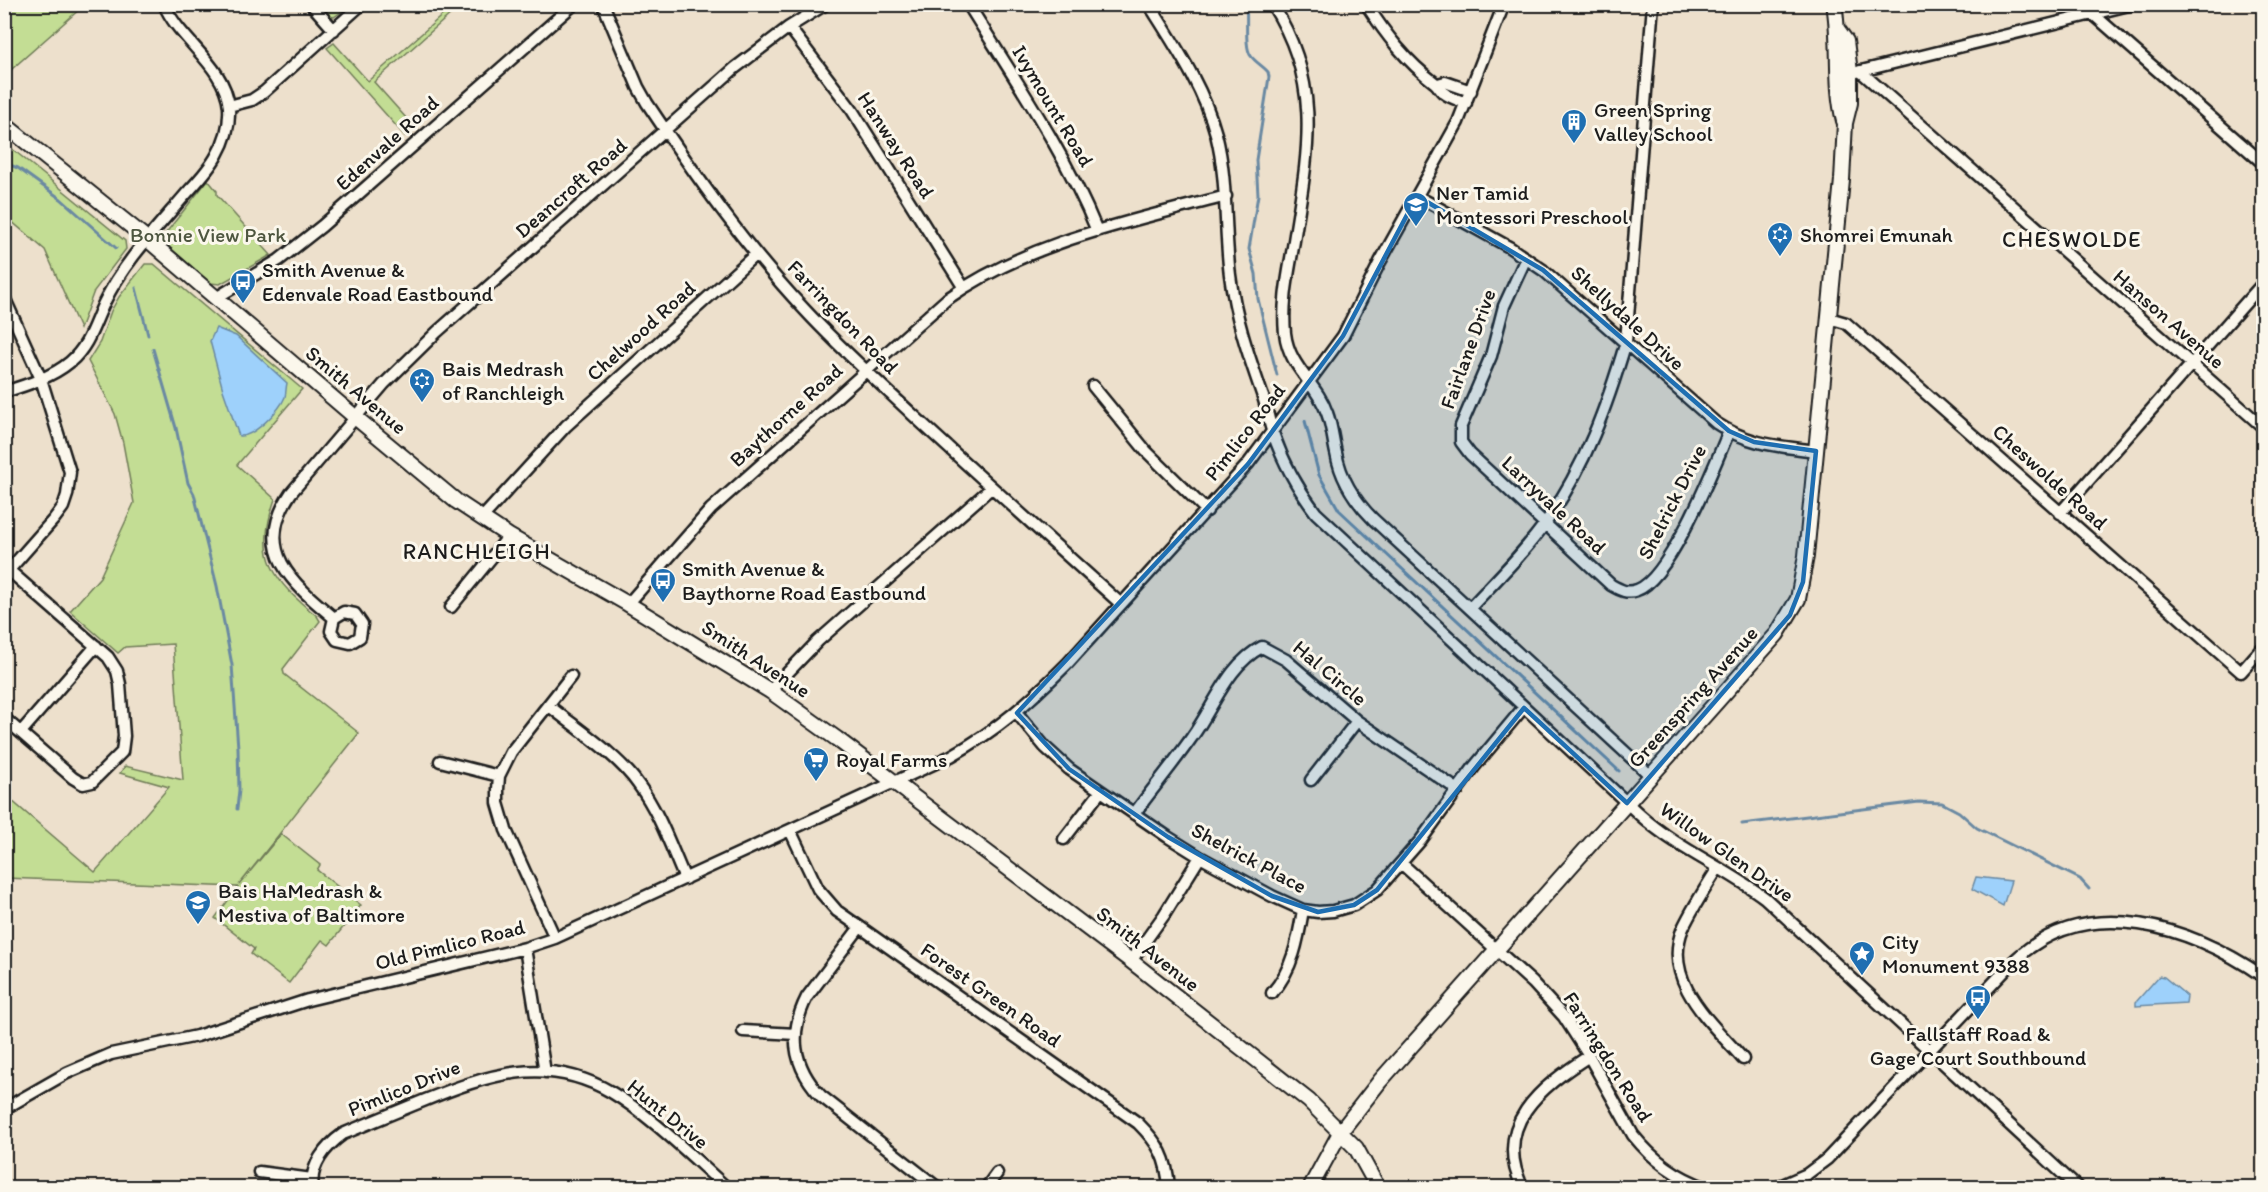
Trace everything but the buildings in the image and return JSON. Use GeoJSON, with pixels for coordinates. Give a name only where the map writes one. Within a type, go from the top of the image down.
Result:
{"type":"FeatureCollection","features":[{"type":"Feature","properties":{"kind":"main road","name":"Greenspring Avenue"},"geometry":{"type":"LineString","coordinates":[[1311,1188],[1341,1131],[1392,1066],[1777,634],[1790,615],[1803,582],[1829,318],[1845,123],[1839,102],[1849,72],[1836,45],[1838,30],[1834,4]]}},
{"type":"Feature","properties":{"kind":"main road","name":"Smith Avenue"},"geometry":{"type":"LineString","coordinates":[[4,124],[147,239],[355,417],[481,519],[628,604],[770,691],[1131,961],[1309,1101],[1356,1148],[1378,1188]]}},
{"type":"Feature","properties":{"kind":"street"},"geometry":{"type":"LineString","coordinates":[[4,392],[41,379],[70,361],[86,343],[109,293],[147,239],[217,155],[226,130],[229,106],[213,70],[177,27],[164,4]]}},
{"type":"Feature","properties":{"kind":"street"},"geometry":{"type":"LineString","coordinates":[[311,4],[334,30]]}},
{"type":"Feature","properties":{"kind":"street"},"geometry":{"type":"LineString","coordinates":[[229,106],[252,100],[264,93],[362,4]]}},
{"type":"Feature","properties":{"kind":"street","name":"Edenvale Road"},"geometry":{"type":"LineString","coordinates":[[216,298],[279,260],[322,226],[574,4]]}},
{"type":"Feature","properties":{"kind":"street","name":"Farringdon Road"},"geometry":{"type":"LineString","coordinates":[[603,4],[638,87],[665,131],[723,212],[804,310],[992,488],[1121,604]]}},
{"type":"Feature","properties":{"kind":"street","name":"Deancroft Road"},"geometry":{"type":"LineString","coordinates":[[333,618],[304,594],[289,578],[281,564],[275,536],[282,505],[355,417],[391,377],[437,332],[735,68],[789,27],[826,4]]}},
{"type":"Feature","properties":{"kind":"street","name":"Ivymount Road"},"geometry":{"type":"LineString","coordinates":[[968,4],[1057,148],[1097,231]]}},
{"type":"Feature","properties":{"kind":"street","name":"Willow Glen Drive"},"geometry":{"type":"LineString","coordinates":[[1149,4],[1191,71],[1210,115],[1221,156],[1233,297],[1246,350],[1263,396],[1272,432],[1296,483],[1317,513],[1627,803],[1665,836],[1750,887],[1782,913],[2078,1188]]}},
{"type":"Feature","properties":{"kind":"street","name":"Willow Glen Drive"},"geometry":{"type":"LineString","coordinates":[[1272,4],[1289,34],[1302,68],[1308,109],[1308,150],[1286,287],[1285,334],[1291,356],[1326,409],[1341,473],[1354,497],[1373,519],[1651,776]]}},
{"type":"Feature","properties":{"kind":"street"},"geometry":{"type":"LineString","coordinates":[[1366,4],[1402,54],[1438,84],[1442,93],[1466,104]]}},
{"type":"Feature","properties":{"kind":"street","name":"Pimlico Road"},"geometry":{"type":"LineString","coordinates":[[892,781],[951,756],[1017,713],[1061,670],[1248,464],[1343,336],[1380,262],[1458,122],[1504,4]]}},
{"type":"Feature","properties":{"kind":"street"},"geometry":{"type":"LineString","coordinates":[[1470,608],[1520,556],[1546,523],[1575,476],[1602,420],[1626,342],[1653,4]]}},
{"type":"Feature","properties":{"kind":"street"},"geometry":{"type":"LineString","coordinates":[[1849,72],[2133,4]]}},
{"type":"Feature","properties":{"kind":"street"},"geometry":{"type":"LineString","coordinates":[[2093,14],[2264,164]]}},
{"type":"Feature","properties":{"kind":"street","name":"Hanway Road"},"geometry":{"type":"LineString","coordinates":[[789,27],[852,110],[964,288]]}},
{"type":"Feature","properties":{"kind":"street","name":"Hanson Avenue"},"geometry":{"type":"LineString","coordinates":[[1849,72],[2264,428]]}},
{"type":"Feature","properties":{"kind":"street"},"geometry":{"type":"LineString","coordinates":[[1438,84],[1444,82],[1471,91]]}},
{"type":"Feature","properties":{"kind":"street","name":"Baythorne Road"},"geometry":{"type":"LineString","coordinates":[[628,604],[711,509],[947,299],[1011,261],[1097,231],[1226,196]]}},
{"type":"Feature","properties":{"kind":"street","name":"Shellydale Drive"},"geometry":{"type":"LineString","coordinates":[[1417,196],[1526,258],[1559,283],[1716,423],[1754,442],[1816,451]]}},
{"type":"Feature","properties":{"kind":"street","name":"Chelwood Road"},"geometry":{"type":"LineString","coordinates":[[481,519],[566,426],[756,254]]}},
{"type":"Feature","properties":{"kind":"street","name":"Fairlane Drive"},"geometry":{"type":"LineString","coordinates":[[1470,453],[1461,442],[1461,426],[1491,356],[1504,306],[1526,258]]}},
{"type":"Feature","properties":{"kind":"street"},"geometry":{"type":"LineString","coordinates":[[2060,513],[2264,282]]}},
{"type":"Feature","properties":{"kind":"street"},"geometry":{"type":"LineString","coordinates":[[4,297],[41,379],[70,472],[63,507],[7,568],[108,657],[117,671],[124,736],[122,752],[92,782],[83,784],[73,778],[4,718]]}},
{"type":"Feature","properties":{"kind":"street","name":"Cheswolde Road"},"geometry":{"type":"LineString","coordinates":[[1829,318],[1846,322],[2241,672],[2264,646]]}},
{"type":"Feature","properties":{"kind":"street"},"geometry":{"type":"LineString","coordinates":[[1093,386],[1146,451],[1207,510]]}},
{"type":"Feature","properties":{"kind":"street","name":"Shelrick Drive"},"geometry":{"type":"LineString","coordinates":[[1611,585],[1629,592],[1638,590],[1653,579],[1678,542],[1692,515],[1729,431]]}},
{"type":"Feature","properties":{"kind":"street","name":"Larryvale Road"},"geometry":{"type":"LineString","coordinates":[[1470,453],[1611,585]]}},
{"type":"Feature","properties":{"kind":"street"},"geometry":{"type":"LineString","coordinates":[[770,691],[818,641],[992,488]]}},
{"type":"Feature","properties":{"kind":"street"},"geometry":{"type":"LineString","coordinates":[[451,607],[509,536]]}},
{"type":"Feature","properties":{"kind":"street"},"geometry":{"type":"LineString","coordinates":[[21,732],[96,646]]}},
{"type":"Feature","properties":{"kind":"street","name":"Hal Circle"},"geometry":{"type":"LineString","coordinates":[[1134,814],[1192,737],[1236,668],[1250,653],[1262,648],[1286,660],[1318,690],[1357,721],[1458,790]]}},
{"type":"Feature","properties":{"kind":"street"},"geometry":{"type":"LineString","coordinates":[[555,938],[500,815],[499,776],[511,752],[571,676]]}},
{"type":"Feature","properties":{"kind":"street"},"geometry":{"type":"LineString","coordinates":[[548,705],[613,758],[638,782],[649,799],[685,879]]}},
{"type":"Feature","properties":{"kind":"street","name":"Shelrick Place"},"geometry":{"type":"LineString","coordinates":[[1017,713],[1056,758],[1134,814],[1200,857],[1303,910],[1333,911],[1354,905],[1377,890],[1421,840],[1493,743],[1524,708]]}},
{"type":"Feature","properties":{"kind":"street"},"geometry":{"type":"LineString","coordinates":[[1311,780],[1357,721]]}},
{"type":"Feature","properties":{"kind":"street"},"geometry":{"type":"LineString","coordinates":[[440,761],[499,776]]}},
{"type":"Feature","properties":{"kind":"street","name":"Old Pimlico Road"},"geometry":{"type":"LineString","coordinates":[[4,1109],[67,1073],[111,1054],[197,1036],[308,1000],[525,948],[555,938],[892,781]]}},
{"type":"Feature","properties":{"kind":"street"},"geometry":{"type":"LineString","coordinates":[[1064,839],[1101,791]]}},
{"type":"Feature","properties":{"kind":"street","name":"Forest Green Road"},"geometry":{"type":"LineString","coordinates":[[790,830],[818,889],[837,910],[1138,1124],[1150,1135],[1166,1161],[1169,1188]]}},
{"type":"Feature","properties":{"kind":"street"},"geometry":{"type":"LineString","coordinates":[[1131,961],[1164,915],[1200,857]]}},
{"type":"Feature","properties":{"kind":"street","name":"Farringdon Road"},"geometry":{"type":"LineString","coordinates":[[1401,863],[1547,997],[1564,1017],[1589,1056],[1633,1135],[1642,1146],[1664,1167],[1707,1188]]}},
{"type":"Feature","properties":{"kind":"street"},"geometry":{"type":"LineString","coordinates":[[1718,868],[1682,931],[1676,955],[1678,969],[1688,993],[1743,1059]]}},
{"type":"Feature","properties":{"kind":"street"},"geometry":{"type":"LineString","coordinates":[[1272,993],[1287,971],[1298,942],[1303,910]]}},
{"type":"Feature","properties":{"kind":"street"},"geometry":{"type":"LineString","coordinates":[[1775,1188],[1807,1174],[1827,1159],[2025,951],[2054,933],[2076,925],[2117,921],[2166,931],[2222,952],[2264,977]]}},
{"type":"Feature","properties":{"kind":"street"},"geometry":{"type":"LineString","coordinates":[[860,927],[801,1009],[796,1034],[798,1061],[803,1073],[816,1091],[938,1188]]}},
{"type":"Feature","properties":{"kind":"street"},"geometry":{"type":"LineString","coordinates":[[525,948],[545,1072]]}},
{"type":"Feature","properties":{"kind":"street"},"geometry":{"type":"LineString","coordinates":[[743,1031],[796,1034]]}},
{"type":"Feature","properties":{"kind":"street"},"geometry":{"type":"LineString","coordinates":[[1523,1188],[1514,1167],[1512,1153],[1513,1141],[1522,1116],[1549,1083],[1589,1056]]}},
{"type":"Feature","properties":{"kind":"street","name":"Pimlico Drive"},"geometry":{"type":"LineString","coordinates":[[312,1183],[320,1157],[333,1140],[343,1134],[468,1083],[515,1072],[545,1072]]}},
{"type":"Feature","properties":{"kind":"street","name":"Hunt Drive"},"geometry":{"type":"LineString","coordinates":[[545,1072],[582,1080],[617,1096],[727,1188]]}},
{"type":"Feature","properties":{"kind":"street"},"geometry":{"type":"LineString","coordinates":[[259,1172],[312,1183]]}},
{"type":"Feature","properties":{"kind":"street"},"geometry":{"type":"LineString","coordinates":[[986,1188],[997,1173]]}},
{"type":"Feature","properties":{"kind":"highlighted area"},"geometry":{"type":"Polygon","coordinates":[[[1417,196],[1543,270],[1729,431],[1754,442],[1816,451],[1803,582],[1790,615],[1627,803],[1524,708],[1377,890],[1354,905],[1318,912],[1272,896],[1168,837],[1069,769],[1017,713],[1248,464],[1343,336],[1417,196]]]}},
{"type":"Feature","properties":{"kind":"green space"},"geometry":{"type":"Polygon","coordinates":[[[5,4],[81,4],[81,8],[5,75],[5,4]]]}},
{"type":"Feature","properties":{"kind":"green space"},"geometry":{"type":"Polygon","coordinates":[[[455,4],[461,5],[374,82],[415,128],[405,136],[327,48],[334,43],[368,81],[455,4]]]}},
{"type":"Feature","properties":{"kind":"green space"},"geometry":{"type":"Polygon","coordinates":[[[318,5],[351,5],[334,17],[329,16],[318,5]]]}},
{"type":"Feature","properties":{"kind":"green space"},"geometry":{"type":"Polygon","coordinates":[[[5,143],[125,241],[126,249],[94,291],[80,329],[45,250],[5,218],[5,143]]]}},
{"type":"Feature","properties":{"kind":"green space","name":"Bonnie View Park"},"geometry":{"type":"Polygon","coordinates":[[[208,180],[217,191],[217,195],[271,255],[220,284],[210,283],[166,244],[165,234],[208,180]]]}},
{"type":"Feature","properties":{"kind":"green space"},"geometry":{"type":"Polygon","coordinates":[[[145,264],[154,264],[302,389],[237,465],[275,499],[267,537],[272,566],[289,591],[320,621],[283,669],[284,674],[359,733],[239,885],[281,834],[320,865],[317,870],[361,905],[329,945],[322,940],[289,983],[251,954],[254,949],[215,918],[238,887],[5,878],[5,795],[95,872],[169,787],[120,773],[125,766],[183,780],[173,644],[125,647],[118,653],[70,611],[100,577],[134,503],[115,414],[88,361],[100,342],[111,311],[119,297],[145,264]]]}},
{"type":"Feature","properties":{"kind":"water"},"geometry":{"type":"Polygon","coordinates":[[[216,328],[236,336],[287,383],[285,397],[278,409],[258,428],[245,435],[239,436],[223,390],[210,341],[216,328]]]}},
{"type":"Feature","properties":{"kind":"water"},"geometry":{"type":"Polygon","coordinates":[[[1976,877],[2011,881],[2003,906],[1972,889],[1976,877]]]}},
{"type":"Feature","properties":{"kind":"water"},"geometry":{"type":"Polygon","coordinates":[[[2159,976],[2164,977],[2187,996],[2186,1003],[2136,1006],[2136,1002],[2159,976]]]}},
{"type":"Feature","properties":{"kind":"waterway"},"geometry":{"type":"LineString","coordinates":[[1246,4],[1249,52],[1268,72],[1269,77],[1256,160],[1258,195],[1249,249],[1256,274],[1258,299],[1277,375]]}},
{"type":"Feature","properties":{"kind":"waterway"},"geometry":{"type":"LineString","coordinates":[[4,163],[18,168],[61,199],[116,248]]}},
{"type":"Feature","properties":{"kind":"waterway"},"geometry":{"type":"LineString","coordinates":[[136,288],[148,335]]}},
{"type":"Feature","properties":{"kind":"waterway"},"geometry":{"type":"LineString","coordinates":[[153,349],[176,428],[188,483],[194,494],[217,586],[232,665],[238,748],[237,809]]}},
{"type":"Feature","properties":{"kind":"waterway"},"geometry":{"type":"LineString","coordinates":[[1305,421],[1319,475],[1339,510],[1619,771]]}},
{"type":"Feature","properties":{"kind":"waterway"},"geometry":{"type":"LineString","coordinates":[[1742,824],[1919,802],[1942,803],[1959,812],[1977,828],[2080,879],[2089,889]]}},
{"type":"Feature","properties":{"kind":"place","name":"Green Spring Valley School"},"geometry":{"type":"Point","coordinates":[1574,145]}},
{"type":"Feature","properties":{"kind":"place","name":"Ner Tamid Montessori Preschool"},"geometry":{"type":"Point","coordinates":[1416,228]}},
{"type":"Feature","properties":{"kind":"place","name":"Shomrei Emunah"},"geometry":{"type":"Point","coordinates":[1780,258]}},
{"type":"Feature","properties":{"kind":"place","name":"Smith Avenue & Edenvale Road Eastbound"},"geometry":{"type":"Point","coordinates":[243,305]}},
{"type":"Feature","properties":{"kind":"place","name":"Bais Medrash of Ranchleigh"},"geometry":{"type":"Point","coordinates":[422,404]}},
{"type":"Feature","properties":{"kind":"place","name":"Smith Avenue & Baythorne Road Eastbound"},"geometry":{"type":"Point","coordinates":[663,604]}},
{"type":"Feature","properties":{"kind":"place","name":"Royal Farms"},"geometry":{"type":"Point","coordinates":[816,783]}},
{"type":"Feature","properties":{"kind":"place","name":"Bais HaMedrash & Mestiva of Baltimore"},"geometry":{"type":"Point","coordinates":[198,926]}},
{"type":"Feature","properties":{"kind":"place","name":"City Monument 9388"},"geometry":{"type":"Point","coordinates":[1862,977]}},
{"type":"Feature","properties":{"kind":"place","name":"Fallstaff Road & Gage Court Southbound"},"geometry":{"type":"Point","coordinates":[1978,1021]}},
{"type":"Feature","properties":{"kind":"district","name":"CHESWOLDE"},"geometry":{"type":"Point","coordinates":[2072,239]}},
{"type":"Feature","properties":{"kind":"district","name":"RANCHLEIGH"},"geometry":{"type":"Point","coordinates":[477,551]}}]}
